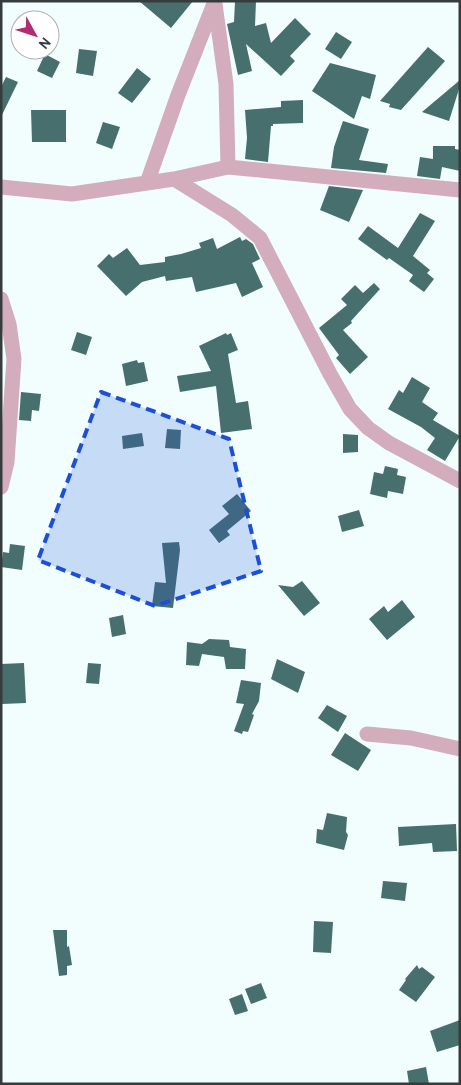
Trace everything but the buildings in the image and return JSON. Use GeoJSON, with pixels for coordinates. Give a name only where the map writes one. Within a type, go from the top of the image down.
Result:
{"type":"FeatureCollection","features":[{"type":"Feature","properties":{"kind":"street"},"geometry":{"type":"LineString","coordinates":[[214,2],[226,84],[228,168]]}},
{"type":"Feature","properties":{"kind":"street"},"geometry":{"type":"LineString","coordinates":[[148,183],[178,94],[214,2]]}},
{"type":"Feature","properties":{"kind":"street"},"geometry":{"type":"LineString","coordinates":[[1,187],[72,194],[174,179],[228,168],[460,190]]}},
{"type":"Feature","properties":{"kind":"street"},"geometry":{"type":"LineString","coordinates":[[174,179],[232,215],[260,238],[350,409],[368,428],[390,443],[460,481]]}},
{"type":"Feature","properties":{"kind":"street"},"geometry":{"type":"LineString","coordinates":[[1,299],[9,324],[14,358],[7,462],[1,487]]}},
{"type":"Feature","properties":{"kind":"street"},"geometry":{"type":"LineString","coordinates":[[367,734],[411,738],[460,749]]}},
{"type":"Feature","properties":{"kind":"highlighted area"},"geometry":{"type":"Polygon","coordinates":[[[101,392],[229,439],[261,571],[155,606],[38,560],[101,392]]]}}]}
